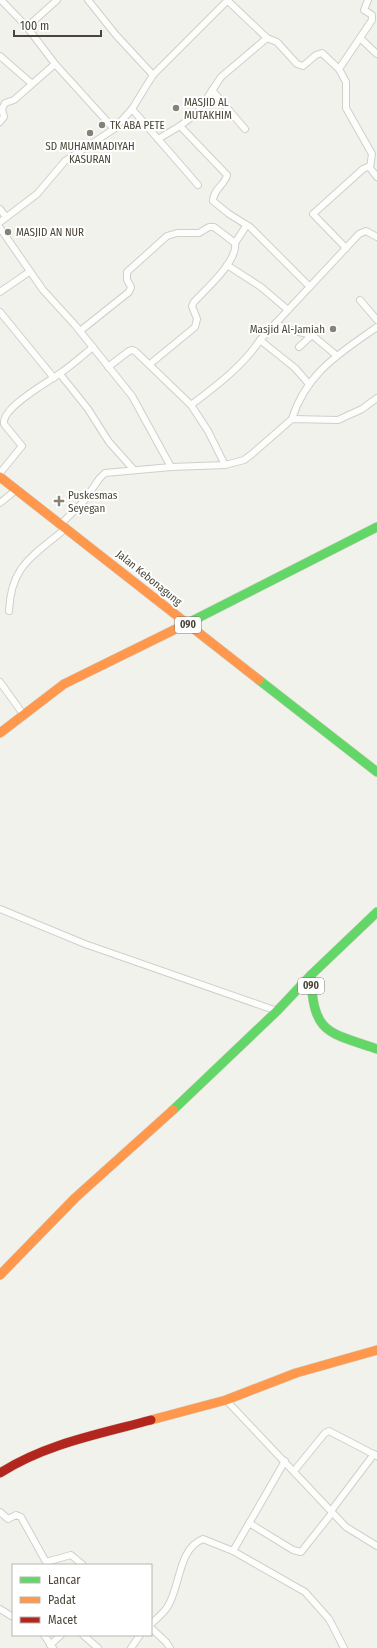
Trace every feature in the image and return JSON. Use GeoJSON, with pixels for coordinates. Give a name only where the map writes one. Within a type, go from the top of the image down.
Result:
{"type":"FeatureCollection","features":[{"type":"Feature","properties":{"kind":"street"},"geometry":{"type":"LineString","coordinates":[[1,0],[27,27],[55,64],[114,129]]}},
{"type":"Feature","properties":{"kind":"street"},"geometry":{"type":"LineString","coordinates":[[27,27],[57,0]]}},
{"type":"Feature","properties":{"kind":"street"},"geometry":{"type":"LineString","coordinates":[[88,0],[116,35],[153,75]]}},
{"type":"Feature","properties":{"kind":"street"},"geometry":{"type":"LineString","coordinates":[[0,222],[37,194],[65,161],[114,129],[132,109],[153,75],[228,0],[267,38],[277,42],[300,66],[303,66],[316,55],[322,53],[339,69],[346,82],[346,108],[372,154],[370,166],[377,177]]}},
{"type":"Feature","properties":{"kind":"street"},"geometry":{"type":"LineString","coordinates":[[339,69],[373,18],[372,15],[364,10],[368,0]]}},
{"type":"Feature","properties":{"kind":"street"},"geometry":{"type":"LineString","coordinates":[[158,139],[180,126],[198,112],[212,90],[229,69],[267,38]]}},
{"type":"Feature","properties":{"kind":"street"},"geometry":{"type":"LineString","coordinates":[[360,38],[377,54]]}},
{"type":"Feature","properties":{"kind":"street"},"geometry":{"type":"LineString","coordinates":[[0,56],[31,84]]}},
{"type":"Feature","properties":{"kind":"street"},"geometry":{"type":"LineString","coordinates":[[0,122],[4,117],[2,109],[5,102],[14,100],[55,64]]}},
{"type":"Feature","properties":{"kind":"street"},"geometry":{"type":"LineString","coordinates":[[212,90],[245,129]]}},
{"type":"Feature","properties":{"kind":"street"},"geometry":{"type":"LineString","coordinates":[[132,109],[198,185]]}},
{"type":"Feature","properties":{"kind":"street"},"geometry":{"type":"LineString","coordinates":[[180,126],[227,175],[215,191],[213,201],[246,226],[250,227],[310,287]]}},
{"type":"Feature","properties":{"kind":"street"},"geometry":{"type":"LineString","coordinates":[[346,248],[313,214],[364,169],[370,166]]}},
{"type":"Feature","properties":{"kind":"street"},"geometry":{"type":"LineString","coordinates":[[0,209],[6,216]]}},
{"type":"Feature","properties":{"kind":"street"},"geometry":{"type":"LineString","coordinates":[[150,364],[196,327],[197,319],[192,306],[227,266],[235,253],[234,243],[246,226]]}},
{"type":"Feature","properties":{"kind":"street"},"geometry":{"type":"LineString","coordinates":[[80,331],[129,292],[131,287],[127,280],[127,272],[167,236],[177,233],[199,234],[209,227],[214,227],[234,243]]}},
{"type":"Feature","properties":{"kind":"street"},"geometry":{"type":"LineString","coordinates":[[0,228],[29,272],[46,294],[80,331],[132,396],[171,467]]}},
{"type":"Feature","properties":{"kind":"street"},"geometry":{"type":"LineString","coordinates":[[191,405],[223,379],[248,355],[288,310],[363,232],[370,232],[377,237]]}},
{"type":"Feature","properties":{"kind":"street"},"geometry":{"type":"LineString","coordinates":[[227,266],[261,287],[288,310]]}},
{"type":"Feature","properties":{"kind":"street"},"geometry":{"type":"LineString","coordinates":[[0,292],[29,272]]}},
{"type":"Feature","properties":{"kind":"street"},"geometry":{"type":"LineString","coordinates":[[360,300],[377,320]]}},
{"type":"Feature","properties":{"kind":"street"},"geometry":{"type":"LineString","coordinates":[[0,312],[88,409],[109,442],[134,470]]}},
{"type":"Feature","properties":{"kind":"street"},"geometry":{"type":"LineString","coordinates":[[276,323],[279,326],[312,335],[321,340],[336,355]]}},
{"type":"Feature","properties":{"kind":"street"},"geometry":{"type":"LineString","coordinates":[[9,610],[10,595],[17,572],[63,526],[84,501],[101,476],[110,472],[225,464],[248,457],[292,419],[303,391],[331,358],[377,327]]}},
{"type":"Feature","properties":{"kind":"street"},"geometry":{"type":"LineString","coordinates":[[299,347],[312,335]]}},
{"type":"Feature","properties":{"kind":"street"},"geometry":{"type":"LineString","coordinates":[[260,340],[295,368],[308,384]]}},
{"type":"Feature","properties":{"kind":"street"},"geometry":{"type":"LineString","coordinates":[[0,473],[22,446],[5,427],[4,419],[21,399],[57,376],[93,348]]}},
{"type":"Feature","properties":{"kind":"street"},"geometry":{"type":"LineString","coordinates":[[108,367],[133,350],[150,364],[191,405],[208,431],[225,464]]}},
{"type":"Feature","properties":{"kind":"street"},"geometry":{"type":"LineString","coordinates":[[292,419],[338,420],[362,410],[377,398]]}},
{"type":"Feature","properties":{"kind":"street","name":"Jalan Kebonagung"},"geometry":{"type":"LineString","coordinates":[[0,477],[377,772]]}},
{"type":"Feature","properties":{"kind":"street"},"geometry":{"type":"LineString","coordinates":[[0,503],[16,490]]}},
{"type":"Feature","properties":{"kind":"street"},"geometry":{"type":"LineString","coordinates":[[0,733],[64,684],[187,624],[377,527]]}},
{"type":"Feature","properties":{"kind":"street"},"geometry":{"type":"LineString","coordinates":[[0,682],[23,714]]}},
{"type":"Feature","properties":{"kind":"street"},"geometry":{"type":"LineString","coordinates":[[0,910],[85,944],[277,1011]]}},
{"type":"Feature","properties":{"kind":"street","name":"090"},"geometry":{"type":"LineString","coordinates":[[377,912],[311,976],[311,1004],[321,1025],[329,1031],[377,1049]]}},
{"type":"Feature","properties":{"kind":"street"},"geometry":{"type":"LineString","coordinates":[[0,1275],[76,1198],[190,1094],[277,1011],[311,976]]}},
{"type":"Feature","properties":{"kind":"street"},"geometry":{"type":"LineString","coordinates":[[0,1473],[20,1460],[48,1448],[226,1400],[296,1373],[377,1350]]}},
{"type":"Feature","properties":{"kind":"street"},"geometry":{"type":"LineString","coordinates":[[226,1400],[346,1527],[377,1546]]}},
{"type":"Feature","properties":{"kind":"street"},"geometry":{"type":"LineString","coordinates":[[249,1523],[293,1550],[301,1552],[375,1455],[329,1431],[325,1433],[294,1471]]}},
{"type":"Feature","properties":{"kind":"street"},"geometry":{"type":"LineString","coordinates":[[234,1551],[285,1461]]}},
{"type":"Feature","properties":{"kind":"street"},"geometry":{"type":"LineString","coordinates":[[0,1512],[8,1519],[16,1515],[21,1517],[46,1562],[71,1554],[82,1564]]}},
{"type":"Feature","properties":{"kind":"street"},"geometry":{"type":"LineString","coordinates":[[152,1623],[168,1606],[178,1583],[185,1556],[191,1546],[203,1540],[234,1551],[305,1592],[329,1619],[344,1648]]}},
{"type":"Feature","properties":{"kind":"street"},"geometry":{"type":"LineString","coordinates":[[0,1609],[12,1617]]}},
{"type":"Feature","properties":{"kind":"street"},"geometry":{"type":"LineString","coordinates":[[152,1629],[166,1642],[170,1648]]}},
{"type":"Feature","properties":{"kind":"street"},"geometry":{"type":"LineString","coordinates":[[45,1636],[51,1646],[60,1636]]}},
{"type":"Feature","properties":{"kind":"street"},"geometry":{"type":"LineString","coordinates":[[84,1636],[98,1648]]}},
{"type":"Feature","properties":{"kind":"street"},"geometry":{"type":"LineString","coordinates":[[131,1648],[139,1636]]}},
{"type":"Feature","properties":{"kind":"traffic: fast"},"geometry":{"type":"LineString","coordinates":[[188,623],[377,527]]}},
{"type":"Feature","properties":{"kind":"traffic: fast"},"geometry":{"type":"LineString","coordinates":[[259,680],[377,772]]}},
{"type":"Feature","properties":{"kind":"traffic: fast"},"geometry":{"type":"LineString","coordinates":[[377,912],[311,975],[312,994],[315,1009],[326,1028],[346,1039],[377,1049]]}},
{"type":"Feature","properties":{"kind":"traffic: fast"},"geometry":{"type":"LineString","coordinates":[[173,1110],[277,1011],[311,975]]}},
{"type":"Feature","properties":{"kind":"traffic: slow"},"geometry":{"type":"LineString","coordinates":[[0,477],[259,680]]}},
{"type":"Feature","properties":{"kind":"traffic: slow"},"geometry":{"type":"LineString","coordinates":[[0,733],[64,684],[188,623]]}},
{"type":"Feature","properties":{"kind":"traffic: slow"},"geometry":{"type":"LineString","coordinates":[[0,1275],[75,1198],[173,1110]]}},
{"type":"Feature","properties":{"kind":"traffic: slow"},"geometry":{"type":"LineString","coordinates":[[151,1420],[226,1400],[296,1373],[377,1350]]}},
{"type":"Feature","properties":{"kind":"traffic: jam"},"geometry":{"type":"LineString","coordinates":[[0,1473],[35,1454],[54,1447],[92,1435],[151,1420]]}},
{"type":"Feature","properties":{"kind":"place","name":"MASJID AL MUTAKHIM"},"geometry":{"type":"Point","coordinates":[176,108]}},
{"type":"Feature","properties":{"kind":"place","name":"TK ABA PETE"},"geometry":{"type":"Point","coordinates":[102,125]}},
{"type":"Feature","properties":{"kind":"place","name":"SD MUHAMMADIYAH KASURAN"},"geometry":{"type":"Point","coordinates":[90,133]}},
{"type":"Feature","properties":{"kind":"place","name":"MASJID AN NUR"},"geometry":{"type":"Point","coordinates":[8,232]}},
{"type":"Feature","properties":{"kind":"place","name":"Masjid Al-Jamiah"},"geometry":{"type":"Point","coordinates":[333,329]}},
{"type":"Feature","properties":{"kind":"place","name":"Puskesmas Seyegan"},"geometry":{"type":"Point","coordinates":[59,501]}}]}
